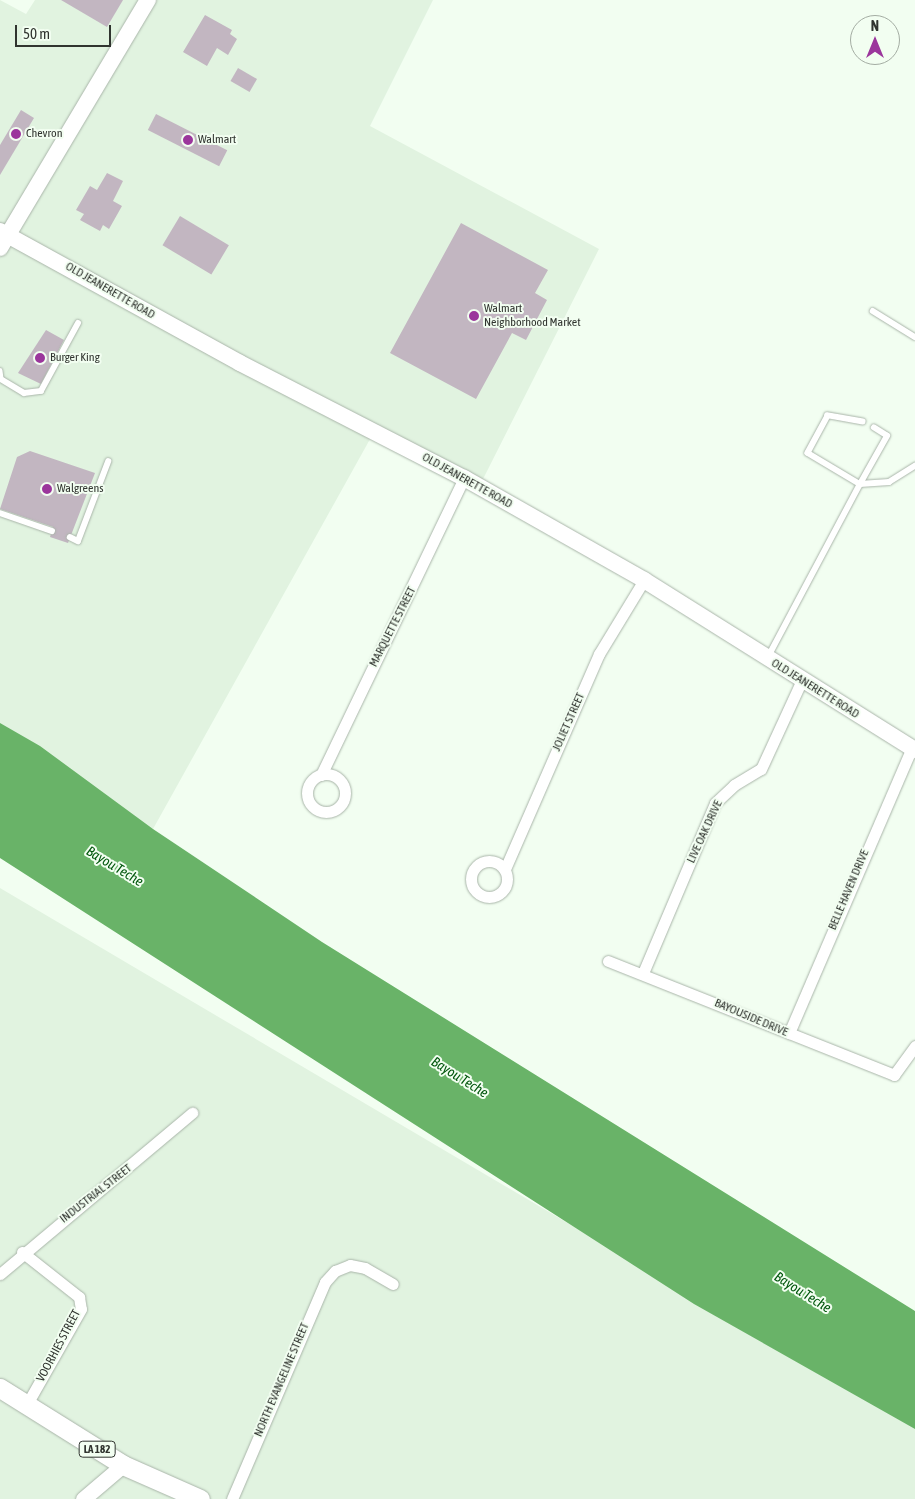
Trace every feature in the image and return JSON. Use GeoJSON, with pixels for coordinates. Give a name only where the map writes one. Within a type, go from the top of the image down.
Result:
{"type":"FeatureCollection","features":[{"type":"Feature","properties":{"kind":"main road"},"geometry":{"type":"LineString","coordinates":[[2,238],[148,0]]}},
{"type":"Feature","properties":{"kind":"main road","name":"OLD JEANERETTE ROAD"},"geometry":{"type":"LineString","coordinates":[[2,238],[231,359],[464,478],[644,580],[767,658],[801,682],[913,749]]}},
{"type":"Feature","properties":{"kind":"main road","name":"LA 182"},"geometry":{"type":"LineString","coordinates":[[0,1388],[123,1465],[200,1499]]}},
{"type":"Feature","properties":{"kind":"street","name":"MARQUETTE STREET"},"geometry":{"type":"LineString","coordinates":[[321,774],[464,478]]}},
{"type":"Feature","properties":{"kind":"street","name":"JOLIET STREET"},"geometry":{"type":"LineString","coordinates":[[505,869],[599,654],[644,580]]}},
{"type":"Feature","properties":{"kind":"street","name":"LIVE OAK DRIVE"},"geometry":{"type":"LineString","coordinates":[[643,973],[715,804],[734,784],[761,768],[801,682]]}},
{"type":"Feature","properties":{"kind":"street","name":"BELLE HAVEN DRIVE"},"geometry":{"type":"LineString","coordinates":[[789,1033],[913,749]]}},
{"type":"Feature","properties":{"kind":"street","name":"BAYOUSIDE DRIVE"},"geometry":{"type":"LineString","coordinates":[[608,961],[643,973],[894,1076],[915,1046]]}},
{"type":"Feature","properties":{"kind":"street","name":"INDUSTRIAL STREET"},"geometry":{"type":"LineString","coordinates":[[0,1274],[22,1252],[192,1113]]}},
{"type":"Feature","properties":{"kind":"street","name":"VOORHIES STREET"},"geometry":{"type":"LineString","coordinates":[[22,1252],[79,1297],[81,1308],[27,1404]]}},
{"type":"Feature","properties":{"kind":"street","name":"NORTH EVANGELINE STREET"},"geometry":{"type":"LineString","coordinates":[[232,1499],[325,1282],[342,1268],[366,1268],[393,1284]]}},
{"type":"Feature","properties":{"kind":"street"},"geometry":{"type":"LineString","coordinates":[[83,1499],[123,1465]]}},
{"type":"Feature","properties":{"kind":"lane"},"geometry":{"type":"LineString","coordinates":[[873,311],[915,336]]}},
{"type":"Feature","properties":{"kind":"lane"},"geometry":{"type":"LineString","coordinates":[[0,371],[1,379],[24,393],[41,391],[78,323]]}},
{"type":"Feature","properties":{"kind":"lane"},"geometry":{"type":"LineString","coordinates":[[863,422],[828,416],[808,453],[860,484],[889,482],[915,466]]}},
{"type":"Feature","properties":{"kind":"lane"},"geometry":{"type":"LineString","coordinates":[[767,658],[887,436],[874,428]]}},
{"type":"Feature","properties":{"kind":"lane"},"geometry":{"type":"LineString","coordinates":[[70,538],[78,542],[108,462]]}},
{"type":"Feature","properties":{"kind":"lane"},"geometry":{"type":"LineString","coordinates":[[0,513],[52,531]]}},
{"type":"Feature","properties":{"kind":"shaded area"},"geometry":{"type":"Polygon","coordinates":[[[0,0],[26,14],[35,0],[433,0],[370,126],[599,249],[479,487],[374,432],[153,829],[0,746],[0,0]]]}},
{"type":"Feature","properties":{"kind":"shaded area"},"geometry":{"type":"Polygon","coordinates":[[[0,888],[915,1428],[915,1499],[0,1499],[0,888]]]}},
{"type":"Feature","properties":{"kind":"water","name":"Bayou Teche"},"geometry":{"type":"Polygon","coordinates":[[[0,723],[40,746],[153,829],[322,942],[915,1311],[915,1429],[694,1304],[0,858],[0,723]]]}},
{"type":"Feature","properties":{"kind":"building"},"geometry":{"type":"Polygon","coordinates":[[[61,0],[123,0],[107,27],[61,0]]]}},
{"type":"Feature","properties":{"kind":"building"},"geometry":{"type":"Polygon","coordinates":[[[205,15],[232,30],[230,34],[237,39],[228,55],[217,48],[207,66],[183,52],[205,15]]]}},
{"type":"Feature","properties":{"kind":"building"},"geometry":{"type":"Polygon","coordinates":[[[238,68],[257,79],[250,92],[230,81],[238,68]]]}},
{"type":"Feature","properties":{"kind":"building","name":"Chevron"},"geometry":{"type":"Polygon","coordinates":[[[21,110],[34,118],[0,175],[0,145],[21,110]]]}},
{"type":"Feature","properties":{"kind":"building","name":"Walmart"},"geometry":{"type":"Polygon","coordinates":[[[156,114],[227,150],[219,166],[148,130],[156,114]]]}},
{"type":"Feature","properties":{"kind":"building"},"geometry":{"type":"Polygon","coordinates":[[[107,173],[123,181],[113,201],[122,206],[109,229],[103,225],[100,231],[80,220],[84,214],[76,210],[90,186],[97,190],[107,173]]]}},
{"type":"Feature","properties":{"kind":"building"},"geometry":{"type":"Polygon","coordinates":[[[180,216],[229,245],[211,275],[162,245],[180,216]]]}},
{"type":"Feature","properties":{"kind":"building","name":"Walmart Neighborhood Market"},"geometry":{"type":"Polygon","coordinates":[[[461,223],[548,270],[535,293],[547,300],[526,340],[512,333],[476,399],[390,353],[461,223]]]}},
{"type":"Feature","properties":{"kind":"building","name":"Burger King"},"geometry":{"type":"Polygon","coordinates":[[[46,330],[64,340],[41,384],[18,373],[46,330]]]}},
{"type":"Feature","properties":{"kind":"building","name":"Walgreens"},"geometry":{"type":"Polygon","coordinates":[[[30,451],[95,473],[68,543],[50,537],[53,527],[0,509],[17,457],[30,451]]]}},
{"type":"Feature","properties":{"kind":"place","name":"Chevron"},"geometry":{"type":"Point","coordinates":[16,134]}},
{"type":"Feature","properties":{"kind":"place","name":"Walmart"},"geometry":{"type":"Point","coordinates":[188,140]}},
{"type":"Feature","properties":{"kind":"place","name":"Walmart Neighborhood Market"},"geometry":{"type":"Point","coordinates":[474,316]}},
{"type":"Feature","properties":{"kind":"place","name":"Burger King"},"geometry":{"type":"Point","coordinates":[40,358]}},
{"type":"Feature","properties":{"kind":"place","name":"Walgreens"},"geometry":{"type":"Point","coordinates":[47,489]}}]}
